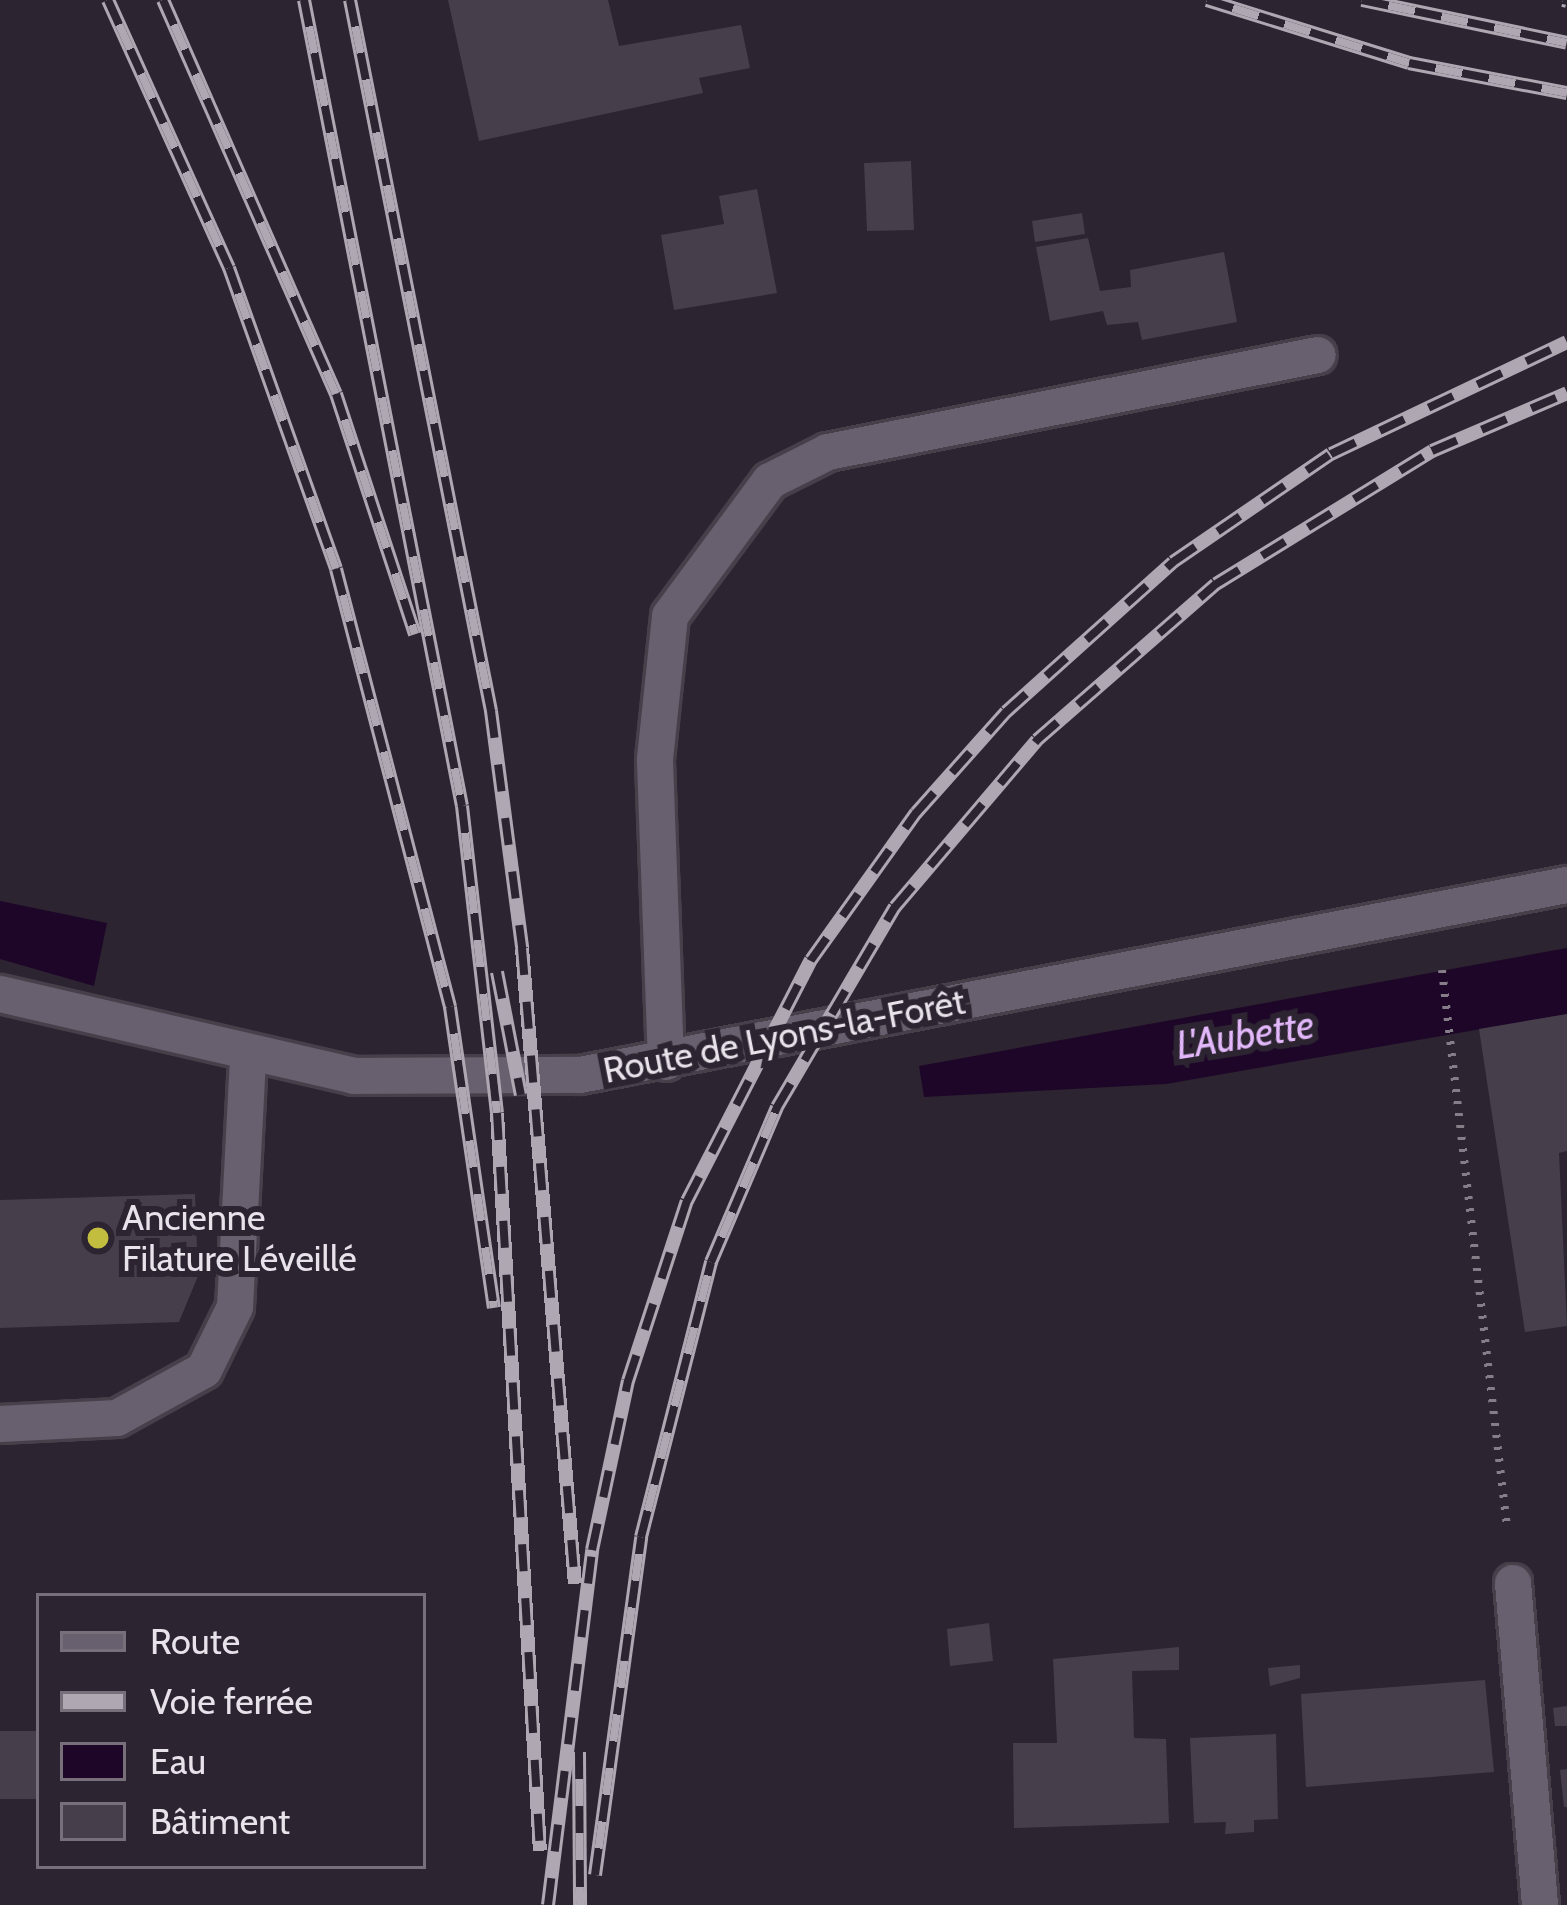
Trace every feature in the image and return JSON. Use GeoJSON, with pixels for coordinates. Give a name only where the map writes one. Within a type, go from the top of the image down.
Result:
{"type":"FeatureCollection","features":[{"type":"Feature","properties":{"kind":"street"},"geometry":{"type":"LineString","coordinates":[[666,1062],[656,759],[670,616],[770,481],[828,452],[1317,355]]}},
{"type":"Feature","properties":{"kind":"street","name":"Route de Lyons-la-Forêt"},"geometry":{"type":"LineString","coordinates":[[0,994],[248,1056],[430,1081],[666,1062],[1567,885]]}},
{"type":"Feature","properties":{"kind":"street"},"geometry":{"type":"LineString","coordinates":[[0,1424],[117,1418],[205,1370],[235,1307],[248,1056]]}},
{"type":"Feature","properties":{"kind":"street"},"geometry":{"type":"LineString","coordinates":[[1514,1582],[1540,1905]]}},
{"type":"Feature","properties":{"kind":"path"},"geometry":{"type":"LineString","coordinates":[[1434,909],[1514,1582]]}},
{"type":"Feature","properties":{"kind":"water"},"geometry":{"type":"Polygon","coordinates":[[[0,901],[107,923],[94,986],[0,959],[0,901]]]}},
{"type":"Feature","properties":{"kind":"water","name":"L'Aubette"},"geometry":{"type":"Polygon","coordinates":[[[1567,948],[1567,1014],[1166,1084],[924,1097],[919,1066],[1567,948]]]}},
{"type":"Feature","properties":{"kind":"building"},"geometry":{"type":"Polygon","coordinates":[[[448,0],[608,0],[619,46],[741,25],[750,68],[699,78],[703,93],[479,141],[448,0]]]}},
{"type":"Feature","properties":{"kind":"building"},"geometry":{"type":"Polygon","coordinates":[[[911,161],[914,230],[867,231],[864,163],[911,161]]]}},
{"type":"Feature","properties":{"kind":"building"},"geometry":{"type":"Polygon","coordinates":[[[757,189],[777,293],[674,310],[661,235],[724,224],[719,196],[757,189]]]}},
{"type":"Feature","properties":{"kind":"building"},"geometry":{"type":"Polygon","coordinates":[[[1082,213],[1085,234],[1035,242],[1032,221],[1082,213]]]}},
{"type":"Feature","properties":{"kind":"building"},"geometry":{"type":"Polygon","coordinates":[[[1088,238],[1100,291],[1131,287],[1130,270],[1224,252],[1237,322],[1142,340],[1138,322],[1107,325],[1103,311],[1050,321],[1036,247],[1088,238]]]}},
{"type":"Feature","properties":{"kind":"building"},"geometry":{"type":"Polygon","coordinates":[[[1567,1014],[1567,1151],[1559,1153],[1567,1326],[1525,1332],[1479,1029],[1567,1014]]]}},
{"type":"Feature","properties":{"kind":"building","name":"Ancienne Filature Léveillé"},"geometry":{"type":"Polygon","coordinates":[[[195,1194],[198,1276],[179,1322],[0,1328],[0,1200],[195,1194]]]}},
{"type":"Feature","properties":{"kind":"building"},"geometry":{"type":"Polygon","coordinates":[[[989,1623],[993,1661],[950,1666],[947,1629],[989,1623]]]}},
{"type":"Feature","properties":{"kind":"building"},"geometry":{"type":"Polygon","coordinates":[[[1179,1647],[1179,1670],[1132,1671],[1134,1738],[1166,1739],[1169,1823],[1014,1828],[1013,1743],[1057,1743],[1053,1659],[1179,1647]]]}},
{"type":"Feature","properties":{"kind":"building"},"geometry":{"type":"Polygon","coordinates":[[[1300,1665],[1300,1678],[1270,1686],[1268,1668],[1300,1665]]]}},
{"type":"Feature","properties":{"kind":"building"},"geometry":{"type":"Polygon","coordinates":[[[1485,1680],[1494,1772],[1306,1787],[1301,1694],[1485,1680]]]}},
{"type":"Feature","properties":{"kind":"building"},"geometry":{"type":"Polygon","coordinates":[[[1567,1706],[1567,1726],[1555,1726],[1553,1708],[1567,1706]]]}},
{"type":"Feature","properties":{"kind":"building"},"geometry":{"type":"Polygon","coordinates":[[[0,1731],[36,1731],[36,1799],[0,1799],[0,1731]]]}},
{"type":"Feature","properties":{"kind":"building"},"geometry":{"type":"Polygon","coordinates":[[[1276,1734],[1278,1819],[1254,1820],[1254,1832],[1225,1834],[1226,1822],[1194,1823],[1190,1738],[1276,1734]]]}},
{"type":"Feature","properties":{"kind":"building"},"geometry":{"type":"Polygon","coordinates":[[[1567,1769],[1567,1807],[1564,1807],[1560,1770],[1567,1769]]]}},
{"type":"Feature","properties":{"kind":"railway"},"geometry":{"type":"LineString","coordinates":[[108,0],[229,268],[336,569],[450,1007],[494,1308]]}},
{"type":"Feature","properties":{"kind":"railway"},"geometry":{"type":"LineString","coordinates":[[163,0],[336,394],[415,634]]}},
{"type":"Feature","properties":{"kind":"railway"},"geometry":{"type":"LineString","coordinates":[[304,0],[462,806],[497,1113],[540,1851]]}},
{"type":"Feature","properties":{"kind":"railway"},"geometry":{"type":"LineString","coordinates":[[350,0],[491,711],[522,948],[575,1584]]}},
{"type":"Feature","properties":{"kind":"railway"},"geometry":{"type":"LineString","coordinates":[[1207,0],[1409,63],[1567,93]]}},
{"type":"Feature","properties":{"kind":"railway"},"geometry":{"type":"LineString","coordinates":[[1362,0],[1567,43]]}},
{"type":"Feature","properties":{"kind":"railway"},"geometry":{"type":"LineString","coordinates":[[1563,0],[1567,1]]}},
{"type":"Feature","properties":{"kind":"railway"},"geometry":{"type":"LineString","coordinates":[[548,1905],[592,1550],[628,1381],[687,1201],[811,960],[916,813],[1006,712],[1173,562],[1331,454],[1567,342]]}},
{"type":"Feature","properties":{"kind":"railway"},"geometry":{"type":"LineString","coordinates":[[595,1875],[641,1537],[711,1262],[777,1107],[895,907],[1037,740],[1216,584],[1432,451],[1567,393]]}},
{"type":"Feature","properties":{"kind":"railway"},"geometry":{"type":"LineString","coordinates":[[497,972],[521,1095]]}},
{"type":"Feature","properties":{"kind":"railway"},"geometry":{"type":"LineString","coordinates":[[579,1752],[580,1905]]}},
{"type":"Feature","properties":{"kind":"place","name":"Ancienne Filature Léveillé"},"geometry":{"type":"Point","coordinates":[98,1238]}}]}
